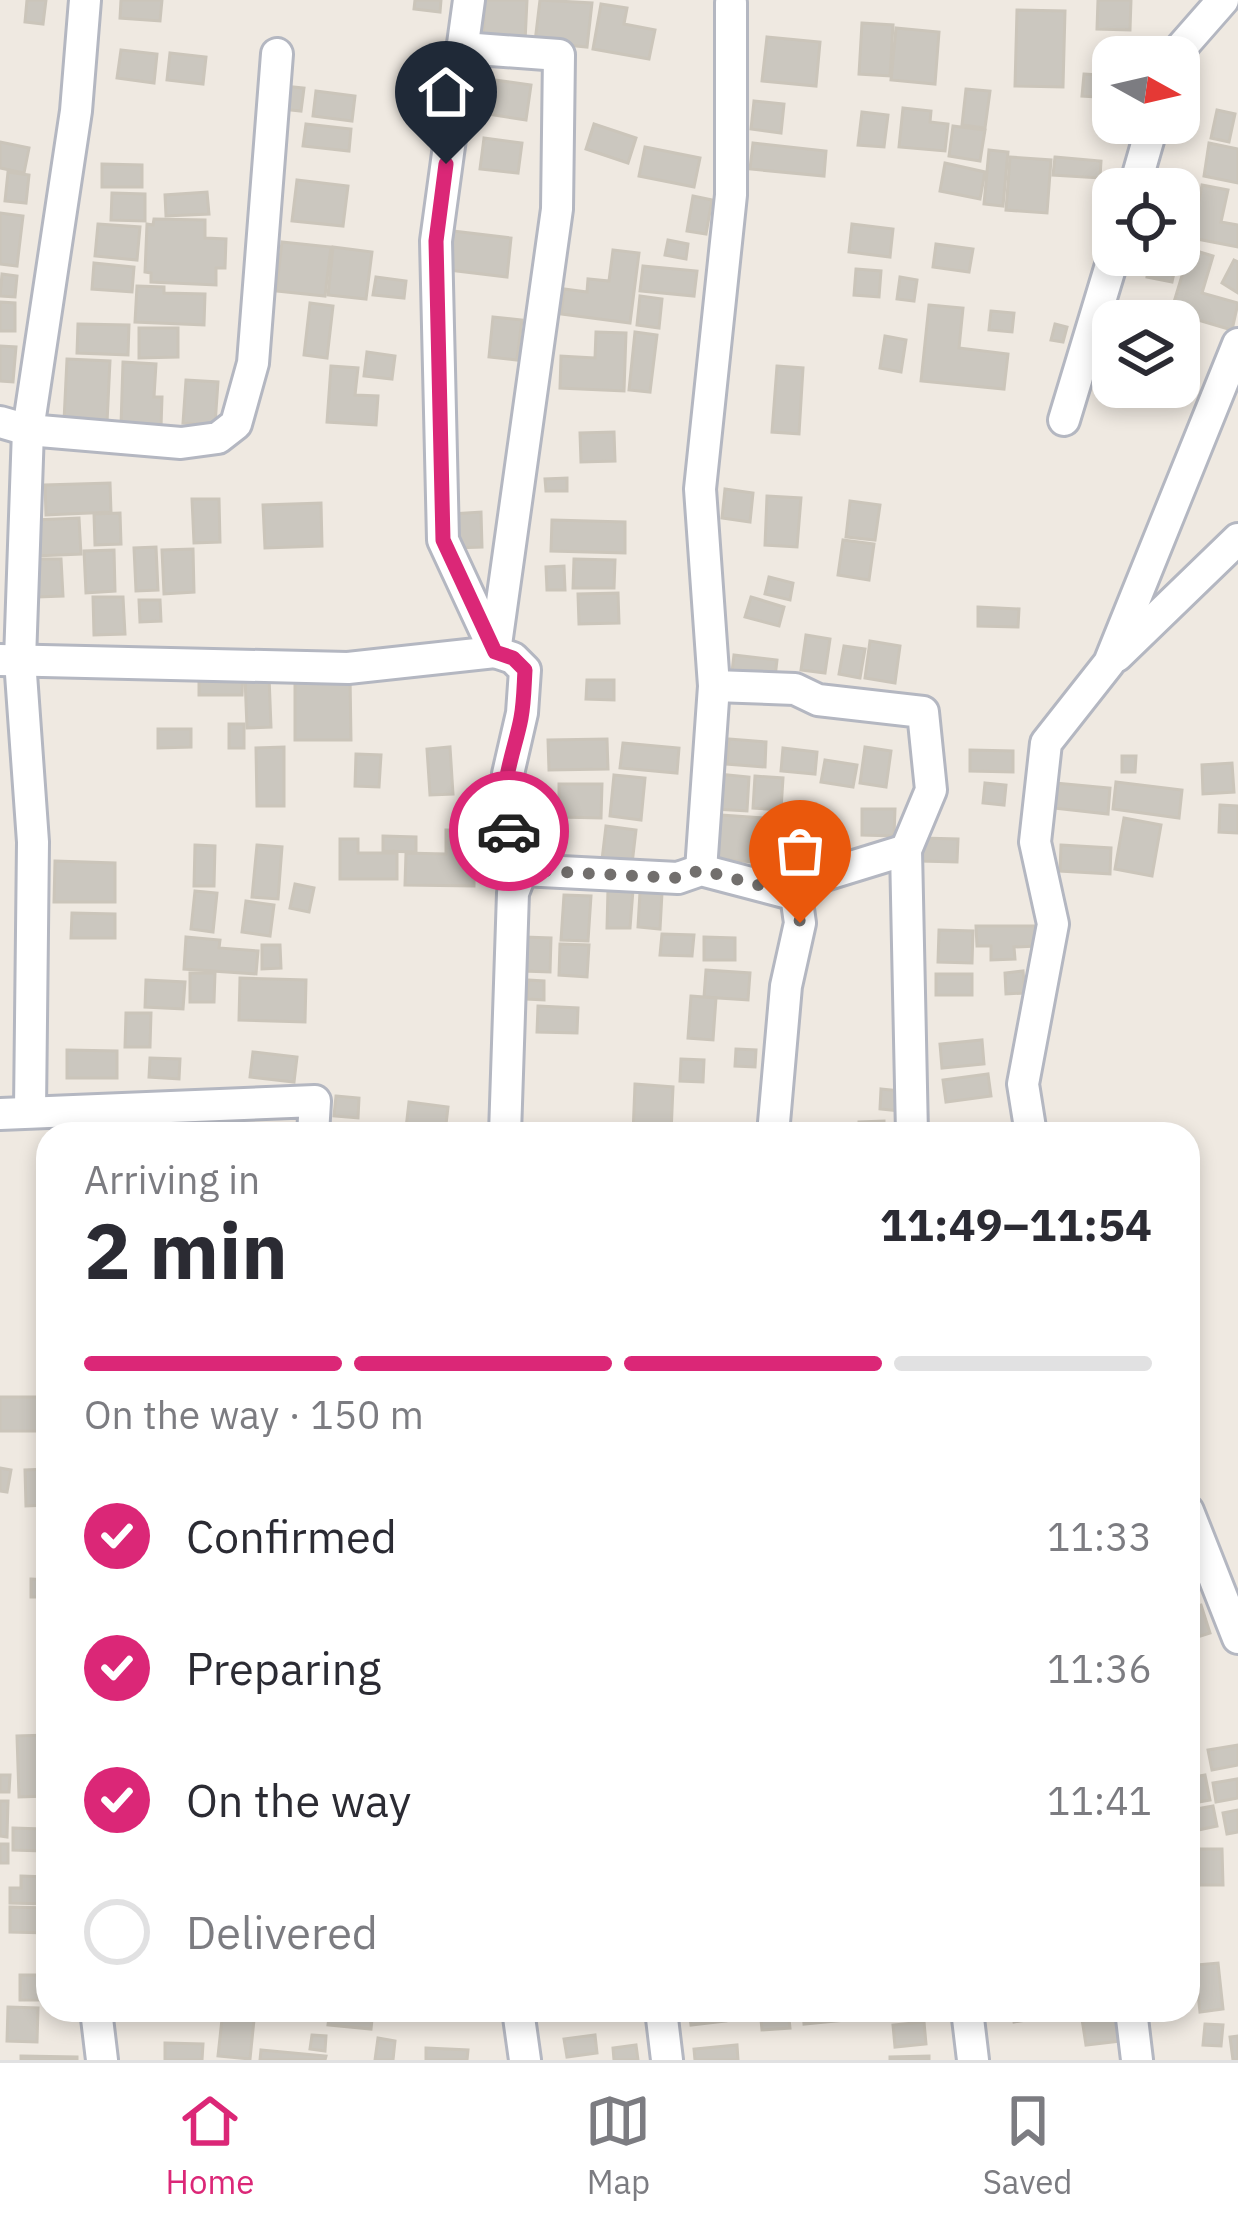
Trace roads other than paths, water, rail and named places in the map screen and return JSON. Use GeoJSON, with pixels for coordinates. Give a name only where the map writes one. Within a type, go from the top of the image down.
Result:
{"type":"FeatureCollection","features":[{"type":"Feature","properties":{"kind":"street"},"geometry":{"type":"LineString","coordinates":[[85,0],[76,111],[14,426],[10,660],[33,842],[15,1112],[315,1101],[314,1122]]}},
{"type":"Feature","properties":{"kind":"street"},"geometry":{"type":"LineString","coordinates":[[469,0],[436,241],[443,540],[495,652]]}},
{"type":"Feature","properties":{"kind":"street"},"geometry":{"type":"LineString","coordinates":[[1191,36],[1223,0]]}},
{"type":"Feature","properties":{"kind":"street"},"geometry":{"type":"LineString","coordinates":[[701,870],[714,686],[700,489],[731,195],[731,3]]}},
{"type":"Feature","properties":{"kind":"street"},"geometry":{"type":"LineString","coordinates":[[463,48],[559,56],[557,209],[495,652]]}},
{"type":"Feature","properties":{"kind":"street"},"geometry":{"type":"LineString","coordinates":[[14,426],[181,443],[218,438],[236,424],[253,363],[277,54]]}},
{"type":"Feature","properties":{"kind":"street"},"geometry":{"type":"LineString","coordinates":[[1064,420],[1108,276]]}},
{"type":"Feature","properties":{"kind":"street"},"geometry":{"type":"LineString","coordinates":[[1109,663],[1238,344]]}},
{"type":"Feature","properties":{"kind":"street"},"geometry":{"type":"LineString","coordinates":[[1029,1122],[1023,1084],[1054,923],[1035,842],[1046,743],[1109,663],[1238,539]]}},
{"type":"Feature","properties":{"kind":"street"},"geometry":{"type":"LineString","coordinates":[[10,660],[348,668],[495,652],[513,658],[525,670],[504,821],[522,870],[513,893],[505,1122]]}},
{"type":"Feature","properties":{"kind":"street"},"geometry":{"type":"LineString","coordinates":[[714,686],[795,689],[818,700],[922,712],[931,790],[906,850],[912,1122]]}},
{"type":"Feature","properties":{"kind":"street"},"geometry":{"type":"LineString","coordinates":[[796,895],[815,878],[906,850]]}},
{"type":"Feature","properties":{"kind":"street"},"geometry":{"type":"LineString","coordinates":[[522,870],[678,878],[701,870],[796,895]]}},
{"type":"Feature","properties":{"kind":"street"},"geometry":{"type":"LineString","coordinates":[[774,1122],[786,986],[800,923],[796,895]]}},
{"type":"Feature","properties":{"kind":"street"},"geometry":{"type":"LineString","coordinates":[[1200,1541],[1238,1638]]}},
{"type":"Feature","properties":{"kind":"street"},"geometry":{"type":"LineString","coordinates":[[97,2022],[102,2060]]}},
{"type":"Feature","properties":{"kind":"street"},"geometry":{"type":"LineString","coordinates":[[520,2022],[525,2060]]}},
{"type":"Feature","properties":{"kind":"street"},"geometry":{"type":"LineString","coordinates":[[662,2022],[667,2060]]}},
{"type":"Feature","properties":{"kind":"street"},"geometry":{"type":"LineString","coordinates":[[968,2022],[973,2060]]}},
{"type":"Feature","properties":{"kind":"street"},"geometry":{"type":"LineString","coordinates":[[1132,2022],[1137,2060]]}}]}
